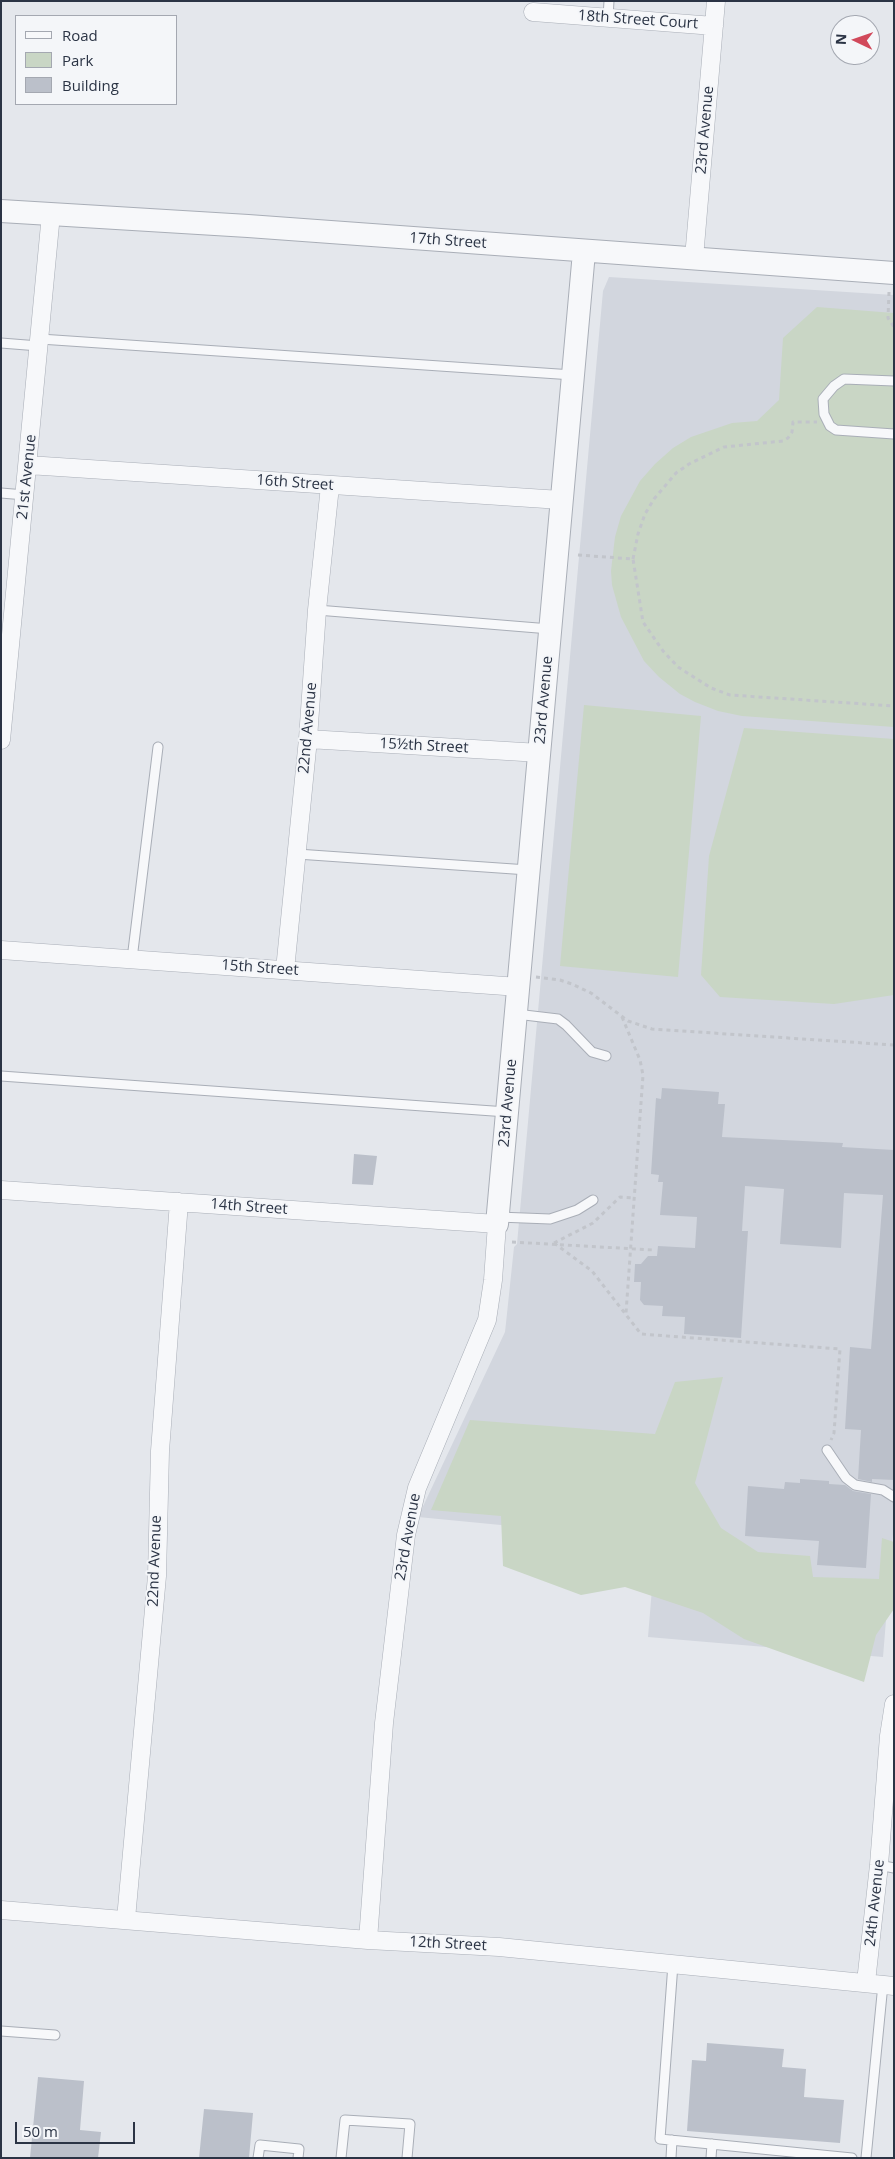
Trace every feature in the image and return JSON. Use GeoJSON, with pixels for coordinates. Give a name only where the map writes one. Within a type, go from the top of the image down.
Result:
{"type":"FeatureCollection","features":[{"type":"Feature","properties":{"kind":"street","name":"23rd Avenue"},"geometry":{"type":"LineString","coordinates":[[694,258],[716,1]]}},
{"type":"Feature","properties":{"kind":"street","name":"18th Street Court"},"geometry":{"type":"LineString","coordinates":[[533,12],[608,9],[714,26]]}},
{"type":"Feature","properties":{"kind":"street","name":"17th Street"},"geometry":{"type":"LineString","coordinates":[[1,211],[248,226],[584,252],[694,258],[891,282]]}},
{"type":"Feature","properties":{"kind":"street","name":"21st Avenue"},"geometry":{"type":"LineString","coordinates":[[1,739],[7,609],[25,495],[51,214]]}},
{"type":"Feature","properties":{"kind":"street","name":"23rd Avenue"},"geometry":{"type":"LineString","coordinates":[[368,1940],[384,1723],[406,1535],[417,1488],[487,1320],[494,1280],[497,1221],[516,1014],[527,982],[529,870],[584,252]]}},
{"type":"Feature","properties":{"kind":"street","name":"16th Street"},"geometry":{"type":"LineString","coordinates":[[28,465],[561,500]]}},
{"type":"Feature","properties":{"kind":"street","name":"22nd Avenue"},"geometry":{"type":"LineString","coordinates":[[285,970],[308,739],[317,610],[330,486]]}},
{"type":"Feature","properties":{"kind":"street","name":"15½th Street"},"geometry":{"type":"LineString","coordinates":[[308,739],[540,753]]}},
{"type":"Feature","properties":{"kind":"street","name":"15th Street"},"geometry":{"type":"LineString","coordinates":[[1,950],[285,970],[527,982]]}},
{"type":"Feature","properties":{"kind":"street","name":"14th Street"},"geometry":{"type":"LineString","coordinates":[[1,1190],[497,1221]]}},
{"type":"Feature","properties":{"kind":"street","name":"22nd Avenue"},"geometry":{"type":"LineString","coordinates":[[126,1919],[157,1576],[160,1451],[179,1202]]}},
{"type":"Feature","properties":{"kind":"street","name":"24th Avenue"},"geometry":{"type":"LineString","coordinates":[[866,1982],[886,1867],[894,1704]]}},
{"type":"Feature","properties":{"kind":"street","name":"12th Street"},"geometry":{"type":"LineString","coordinates":[[1,1910],[368,1940],[499,1947],[889,1985]]}},
{"type":"Feature","properties":{"kind":"lane"},"geometry":{"type":"LineString","coordinates":[[1,343],[39,342],[573,375]]}},
{"type":"Feature","properties":{"kind":"lane"},"geometry":{"type":"LineString","coordinates":[[894,381],[844,379],[834,386],[823,400],[824,414],[830,426],[836,430],[894,434]]}},
{"type":"Feature","properties":{"kind":"lane"},"geometry":{"type":"LineString","coordinates":[[1,493],[25,495]]}},
{"type":"Feature","properties":{"kind":"lane"},"geometry":{"type":"LineString","coordinates":[[317,610],[550,629]]}},
{"type":"Feature","properties":{"kind":"lane"},"geometry":{"type":"LineString","coordinates":[[132,959],[158,747]]}},
{"type":"Feature","properties":{"kind":"lane"},"geometry":{"type":"LineString","coordinates":[[297,854],[529,870]]}},
{"type":"Feature","properties":{"kind":"lane"},"geometry":{"type":"LineString","coordinates":[[516,1014],[558,1019],[592,1052],[606,1056]]}},
{"type":"Feature","properties":{"kind":"lane"},"geometry":{"type":"LineString","coordinates":[[1,1076],[508,1112]]}},
{"type":"Feature","properties":{"kind":"lane"},"geometry":{"type":"LineString","coordinates":[[497,1221],[550,1219],[577,1210],[593,1200]]}},
{"type":"Feature","properties":{"kind":"lane"},"geometry":{"type":"LineString","coordinates":[[827,1450],[846,1478],[854,1485],[883,1490],[894,1497]]}},
{"type":"Feature","properties":{"kind":"lane"},"geometry":{"type":"LineString","coordinates":[[673,1964],[660,2139],[746,2147],[782,2154],[852,2158]]}},
{"type":"Feature","properties":{"kind":"lane"},"geometry":{"type":"LineString","coordinates":[[866,2158],[889,1985]]}},
{"type":"Feature","properties":{"kind":"lane"},"geometry":{"type":"LineString","coordinates":[[1,2032],[55,2035]]}},
{"type":"Feature","properties":{"kind":"lane"},"geometry":{"type":"LineString","coordinates":[[341,2158],[345,2120],[410,2124],[407,2158]]}},
{"type":"Feature","properties":{"kind":"lane"},"geometry":{"type":"LineString","coordinates":[[671,2158],[672,2140]]}},
{"type":"Feature","properties":{"kind":"lane"},"geometry":{"type":"LineString","coordinates":[[711,2158],[712,2144]]}},
{"type":"Feature","properties":{"kind":"lane"},"geometry":{"type":"LineString","coordinates":[[258,2158],[260,2145],[299,2149],[298,2158]]}},
{"type":"Feature","properties":{"kind":"lane"},"geometry":{"type":"LineString","coordinates":[[745,2158],[746,2147]]}},
{"type":"Feature","properties":{"kind":"path"},"geometry":{"type":"LineString","coordinates":[[891,282],[888,318],[894,326]]}},
{"type":"Feature","properties":{"kind":"path"},"geometry":{"type":"LineString","coordinates":[[811,423],[793,422],[792,432],[788,438],[783,440],[724,447],[689,464],[676,473],[654,499],[645,514],[638,534],[633,559],[643,622],[663,651],[678,667],[696,679],[730,695],[894,706]]}},
{"type":"Feature","properties":{"kind":"path"},"geometry":{"type":"LineString","coordinates":[[578,555],[633,559]]}},
{"type":"Feature","properties":{"kind":"path"},"geometry":{"type":"LineString","coordinates":[[527,982],[560,980],[572,984],[591,993],[622,1016],[652,1029],[894,1045]]}},
{"type":"Feature","properties":{"kind":"path"},"geometry":{"type":"LineString","coordinates":[[622,1016],[640,1060],[643,1075],[626,1314]]}},
{"type":"Feature","properties":{"kind":"path"},"geometry":{"type":"LineString","coordinates":[[554,1243],[593,1222],[620,1197],[634,1198]]}},
{"type":"Feature","properties":{"kind":"path"},"geometry":{"type":"LineString","coordinates":[[512,1242],[654,1250]]}},
{"type":"Feature","properties":{"kind":"path"},"geometry":{"type":"LineString","coordinates":[[554,1243],[592,1271],[642,1334],[840,1349],[834,1433],[827,1450]]}},
{"type":"Feature","properties":{"kind":"shaded area"},"geometry":{"type":"Polygon","coordinates":[[[609,277],[894,295],[894,1522],[883,1657],[648,1637],[656,1540],[418,1517],[505,1332],[514,1247],[517,1244],[603,291],[609,277]]]}},
{"type":"Feature","properties":{"kind":"green space"},"geometry":{"type":"Polygon","coordinates":[[[817,307],[894,313],[894,727],[742,716],[718,711],[695,702],[680,694],[659,677],[644,661],[621,617],[612,585],[611,571],[615,537],[621,516],[640,481],[673,448],[691,437],[732,423],[757,421],[779,400],[783,338],[817,307]]]}},
{"type":"Feature","properties":{"kind":"green space"},"geometry":{"type":"Polygon","coordinates":[[[584,705],[701,716],[678,977],[560,966],[584,705]]]}},
{"type":"Feature","properties":{"kind":"green space"},"geometry":{"type":"Polygon","coordinates":[[[744,728],[894,739],[894,995],[834,1004],[720,997],[701,975],[709,856],[744,728]]]}},
{"type":"Feature","properties":{"kind":"green space"},"geometry":{"type":"Polygon","coordinates":[[[723,1377],[695,1483],[721,1528],[758,1552],[810,1556],[813,1577],[879,1579],[882,1538],[894,1542],[894,1609],[876,1635],[864,1682],[744,1639],[703,1613],[625,1587],[581,1595],[503,1566],[501,1516],[431,1510],[470,1420],[655,1434],[675,1382],[723,1377]]]}},
{"type":"Feature","properties":{"kind":"building"},"geometry":{"type":"Polygon","coordinates":[[[662,1088],[719,1092],[718,1104],[725,1104],[722,1137],[843,1143],[842,1147],[894,1150],[894,1480],[872,1479],[872,1482],[858,1479],[861,1430],[845,1429],[850,1347],[871,1349],[883,1195],[844,1193],[841,1248],[780,1244],[784,1189],[745,1186],[742,1231],[748,1231],[741,1338],[684,1334],[685,1317],[662,1316],[663,1306],[644,1305],[640,1300],[641,1282],[634,1282],[635,1264],[641,1264],[648,1256],[657,1256],[658,1246],[695,1248],[697,1217],[660,1215],[663,1182],[658,1182],[659,1175],[651,1174],[656,1098],[661,1099],[662,1088]]]}},
{"type":"Feature","properties":{"kind":"building"},"geometry":{"type":"Polygon","coordinates":[[[354,1154],[377,1156],[373,1185],[352,1184],[354,1154]]]}},
{"type":"Feature","properties":{"kind":"building"},"geometry":{"type":"Polygon","coordinates":[[[800,1479],[829,1481],[829,1484],[845,1485],[853,1491],[871,1494],[866,1568],[817,1565],[819,1541],[745,1536],[748,1486],[784,1489],[785,1482],[800,1483],[800,1479]]]}},
{"type":"Feature","properties":{"kind":"building"},"geometry":{"type":"Polygon","coordinates":[[[707,2043],[784,2049],[782,2067],[806,2069],[804,2097],[844,2100],[840,2143],[687,2131],[692,2060],[706,2061],[707,2043]]]}},
{"type":"Feature","properties":{"kind":"building"},"geometry":{"type":"Polygon","coordinates":[[[38,2077],[84,2081],[80,2130],[101,2132],[98,2158],[30,2158],[38,2077]]]}},
{"type":"Feature","properties":{"kind":"building"},"geometry":{"type":"Polygon","coordinates":[[[204,2109],[253,2113],[249,2158],[199,2158],[204,2109]]]}}]}
